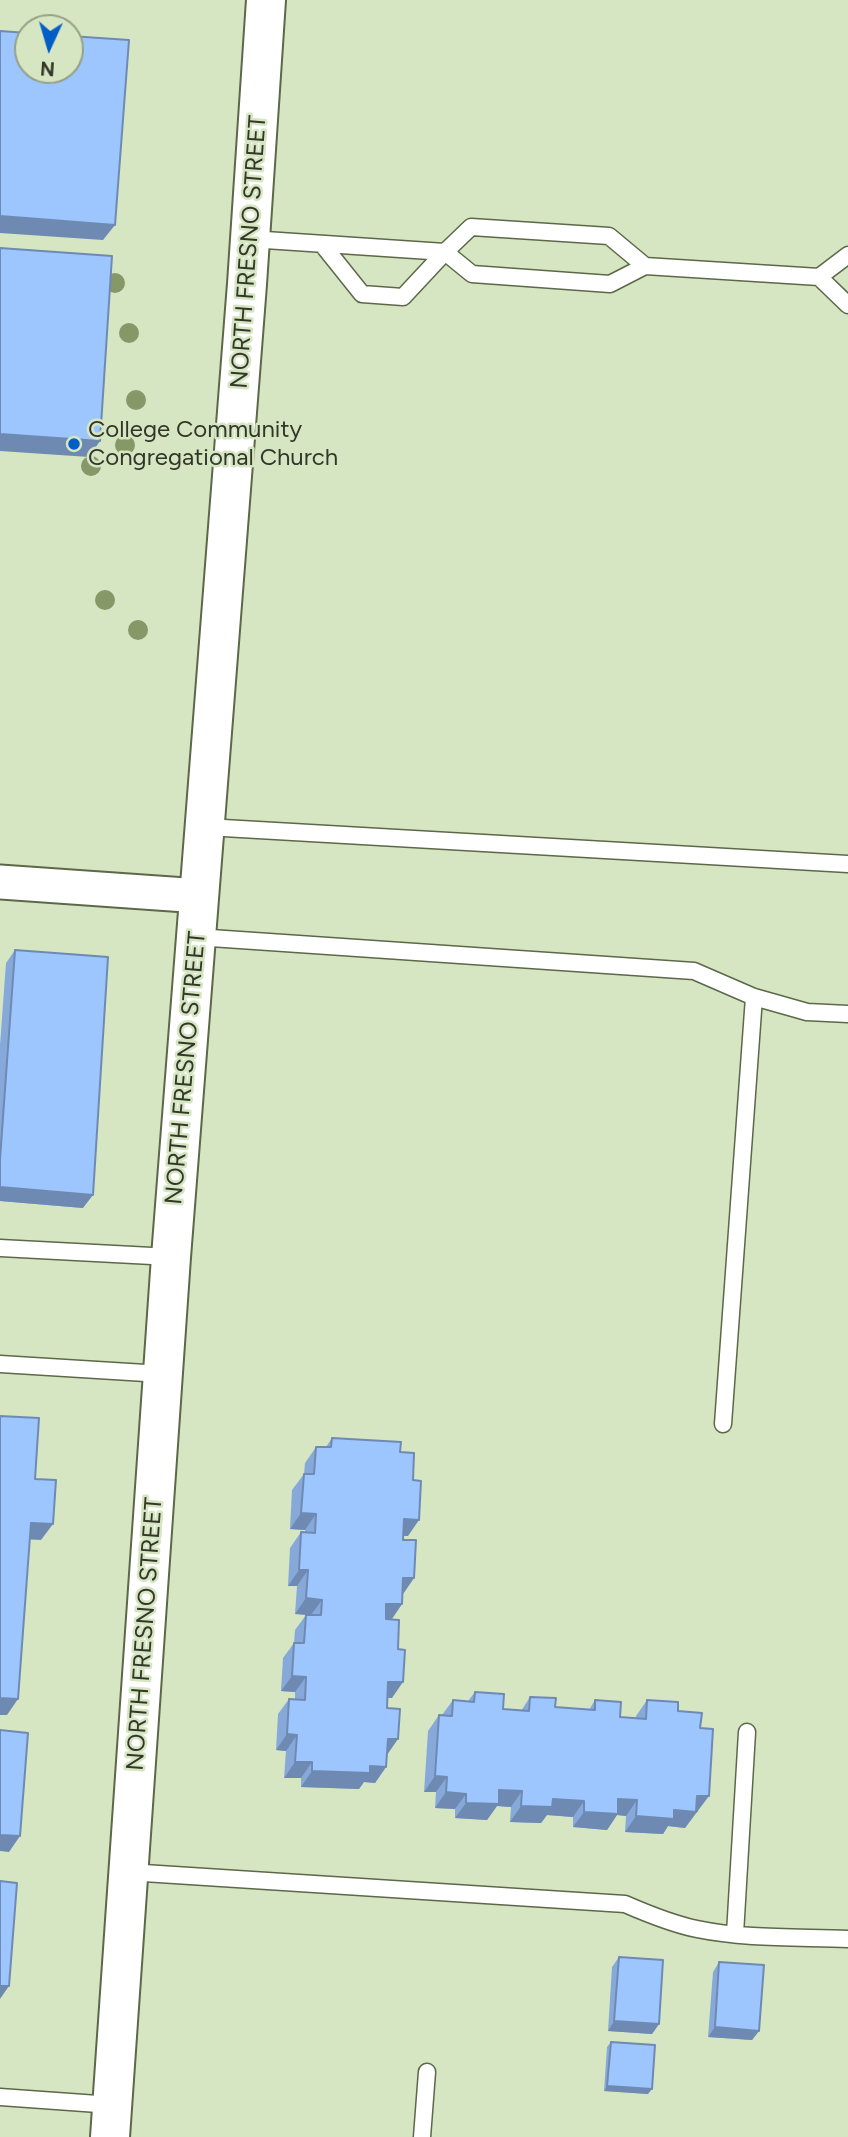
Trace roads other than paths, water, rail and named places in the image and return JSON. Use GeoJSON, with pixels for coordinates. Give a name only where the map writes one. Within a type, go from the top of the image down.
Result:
{"type":"FeatureCollection","features":[{"type":"Feature","properties":{"kind":"main road","name":"NORTH FRESNO STREET"},"geometry":{"type":"LineString","coordinates":[[111,2121],[162,1374],[206,827],[266,0]]}},
{"type":"Feature","properties":{"kind":"street"},"geometry":{"type":"LineString","coordinates":[[0,883],[200,896]]}},
{"type":"Feature","properties":{"kind":"lane"},"geometry":{"type":"LineString","coordinates":[[322,244],[362,294],[403,296],[471,227],[609,236],[645,265]]}},
{"type":"Feature","properties":{"kind":"lane"},"geometry":{"type":"LineString","coordinates":[[250,239],[445,251],[472,274],[610,284],[645,265],[819,277],[848,305]]}},
{"type":"Feature","properties":{"kind":"lane"},"geometry":{"type":"LineString","coordinates":[[819,277],[848,255]]}},
{"type":"Feature","properties":{"kind":"lane"},"geometry":{"type":"LineString","coordinates":[[206,827],[848,864]]}},
{"type":"Feature","properties":{"kind":"lane"},"geometry":{"type":"LineString","coordinates":[[196,937],[694,971],[754,997],[807,1012],[848,1014]]}},
{"type":"Feature","properties":{"kind":"lane"},"geometry":{"type":"LineString","coordinates":[[723,1424],[754,997]]}},
{"type":"Feature","properties":{"kind":"lane"},"geometry":{"type":"LineString","coordinates":[[0,1248],[171,1257]]}},
{"type":"Feature","properties":{"kind":"lane"},"geometry":{"type":"LineString","coordinates":[[0,1364],[162,1374]]}},
{"type":"Feature","properties":{"kind":"lane"},"geometry":{"type":"LineString","coordinates":[[735,1934],[747,1732]]}},
{"type":"Feature","properties":{"kind":"lane"},"geometry":{"type":"LineString","coordinates":[[128,1872],[625,1904],[657,1918],[697,1929],[735,1934],[848,1939]]}},
{"type":"Feature","properties":{"kind":"lane"},"geometry":{"type":"LineString","coordinates":[[422,2137],[427,2071]]}},
{"type":"Feature","properties":{"kind":"lane"},"geometry":{"type":"LineString","coordinates":[[0,2097],[111,2121]]}},
{"type":"Feature","properties":{"kind":"place","name":"College Community Congregational Church"},"geometry":{"type":"Point","coordinates":[74,444]}}]}
